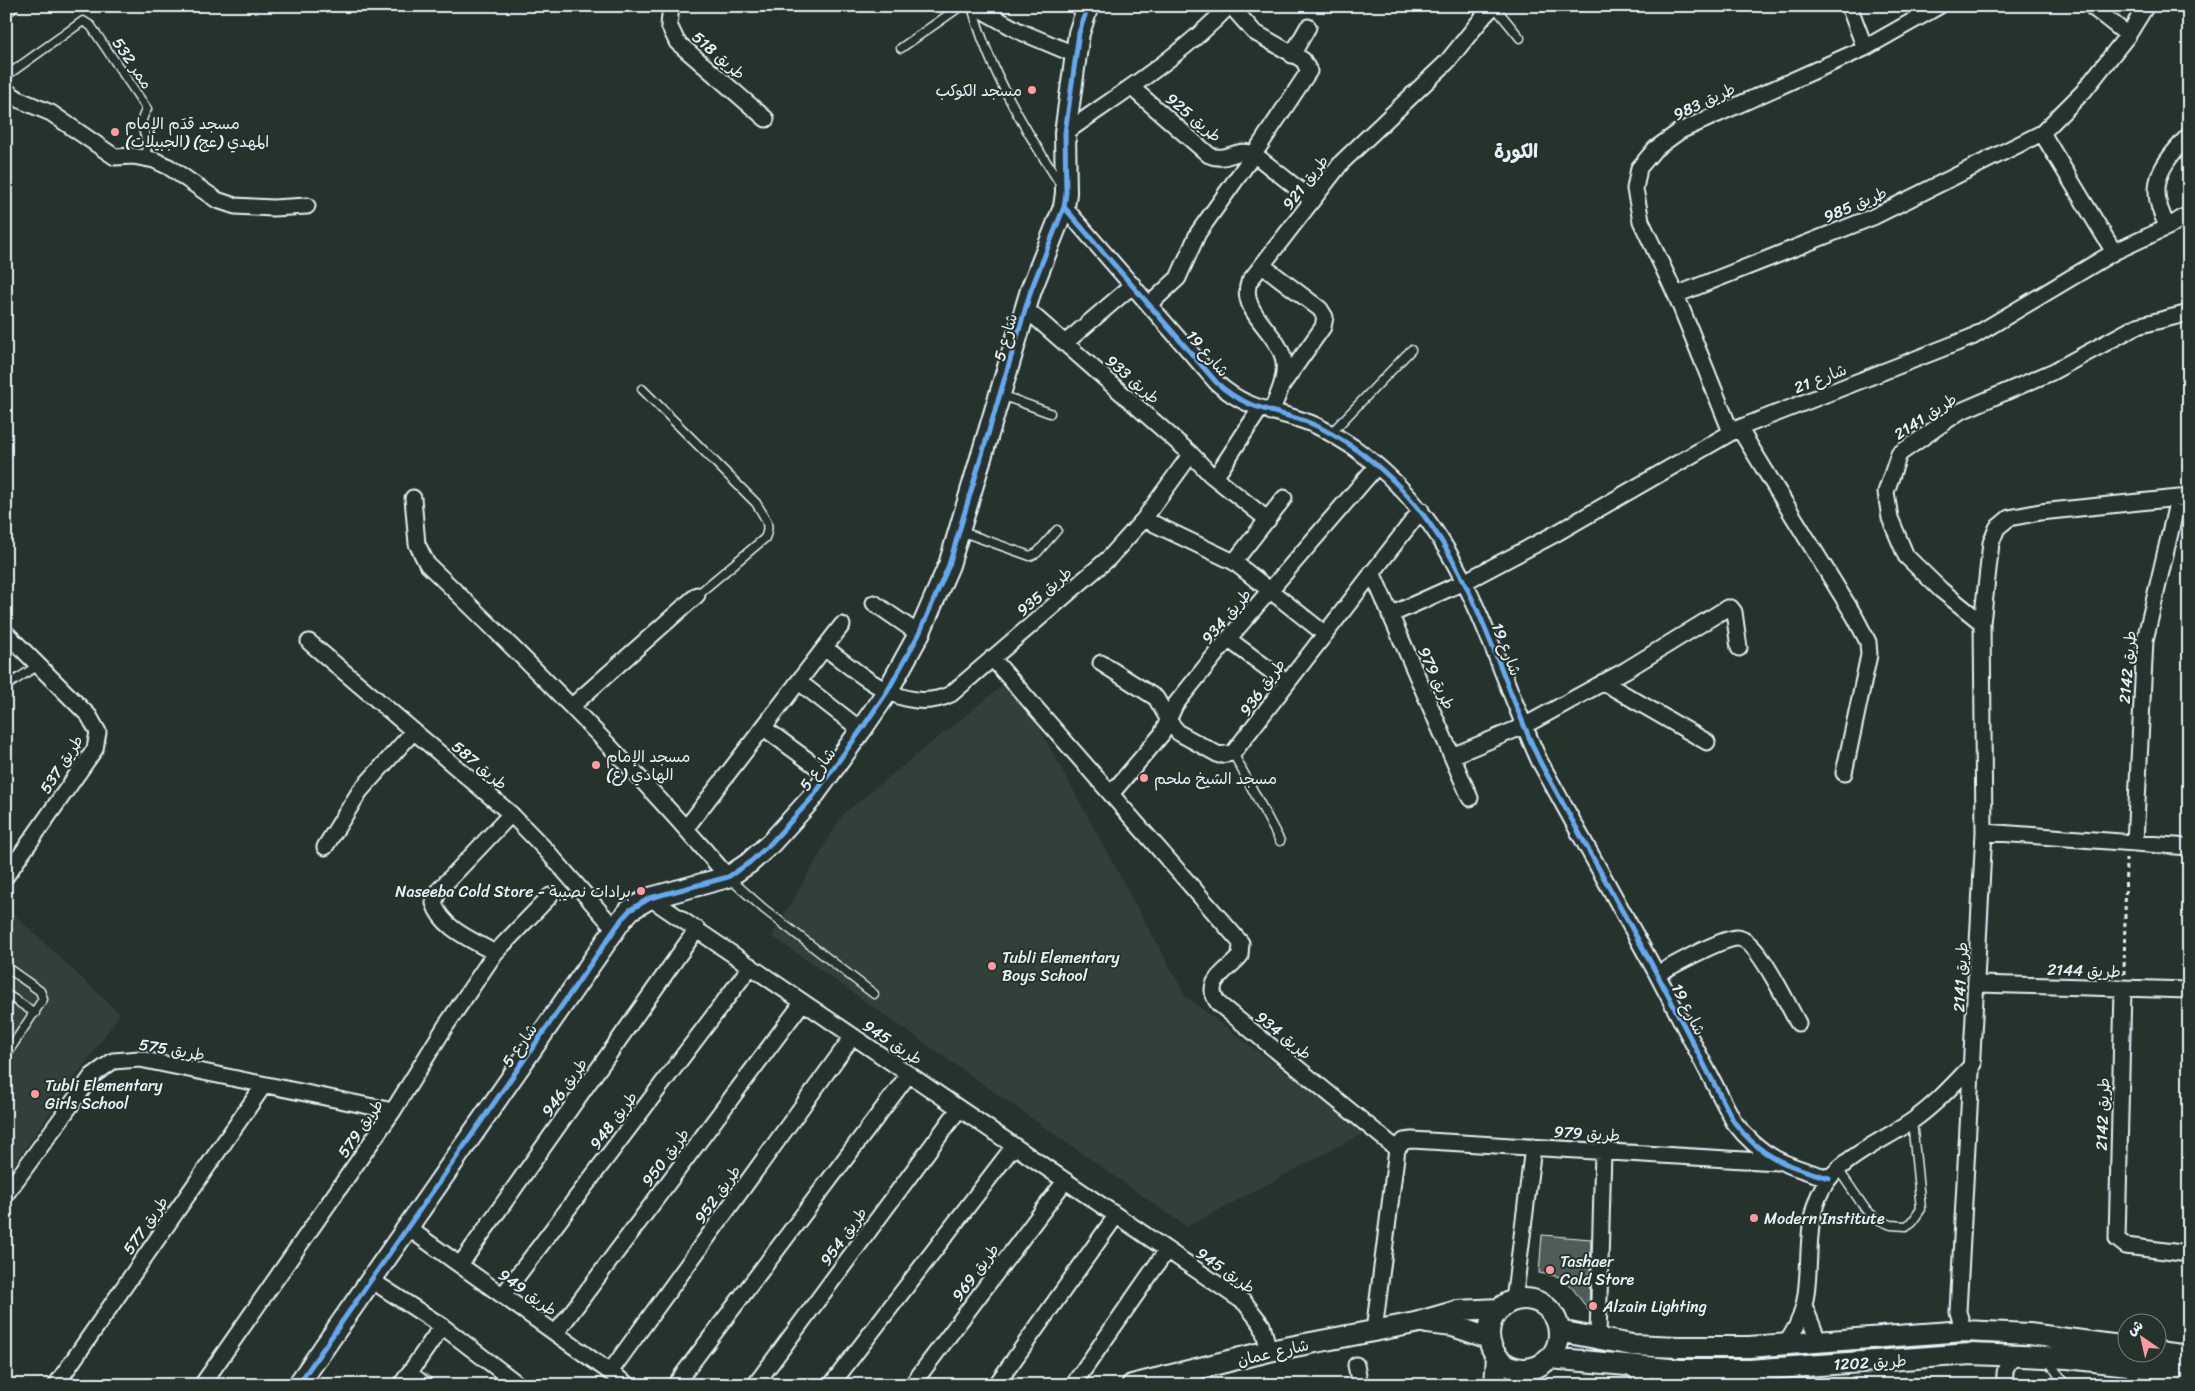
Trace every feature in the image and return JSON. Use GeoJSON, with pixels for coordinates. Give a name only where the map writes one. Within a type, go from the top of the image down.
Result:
{"type":"FeatureCollection","features":[{"type":"Feature","properties":{"kind":"street"},"geometry":{"type":"LineString","coordinates":[[6,9],[10,6]]}},
{"type":"Feature","properties":{"kind":"street","name":"طريق 518"},"geometry":{"type":"LineString","coordinates":[[671,6],[669,25],[677,42],[766,119]]}},
{"type":"Feature","properties":{"kind":"street"},"geometry":{"type":"LineString","coordinates":[[973,6],[1019,31],[1076,55]]}},
{"type":"Feature","properties":{"kind":"street","name":"شارع 5"},"geometry":{"type":"LineString","coordinates":[[298,1385],[630,910],[650,898],[728,877],[744,867],[792,821],[861,730],[886,692],[919,634],[935,601],[960,531],[1037,272],[1060,222],[1065,200],[1065,133],[1076,55],[1088,6]]}},
{"type":"Feature","properties":{"kind":"street"},"geometry":{"type":"LineString","coordinates":[[1065,133],[1181,50],[1230,6],[1254,32],[1306,63],[1308,75],[1198,233],[1178,278],[1150,304]]}},
{"type":"Feature","properties":{"kind":"street","name":"طريق 921"},"geometry":{"type":"LineString","coordinates":[[1266,411],[1281,387],[1283,357],[1247,299],[1250,282],[1312,200],[1358,144],[1448,62],[1494,6]]}},
{"type":"Feature","properties":{"kind":"street"},"geometry":{"type":"LineString","coordinates":[[1849,6],[1865,48]]}},
{"type":"Feature","properties":{"kind":"street","name":"طريق 983"},"geometry":{"type":"LineString","coordinates":[[1844,772],[1869,655],[1868,642],[1855,617],[1735,430],[1676,295],[1641,221],[1635,189],[1639,168],[1655,149],[1680,131],[1865,48],[1939,6]]}},
{"type":"Feature","properties":{"kind":"street"},"geometry":{"type":"LineString","coordinates":[[2090,6],[2128,34]]}},
{"type":"Feature","properties":{"kind":"street","name":"طريق 985"},"geometry":{"type":"LineString","coordinates":[[1676,295],[1873,217],[2042,133],[2083,92],[2128,34],[2146,6]]}},
{"type":"Feature","properties":{"kind":"street"},"geometry":{"type":"LineString","coordinates":[[1292,55],[1308,27]]}},
{"type":"Feature","properties":{"kind":"street","name":"طريق 925"},"geometry":{"type":"LineString","coordinates":[[1131,86],[1209,155],[1220,158],[1242,151],[1254,154]]}},
{"type":"Feature","properties":{"kind":"street"},"geometry":{"type":"LineString","coordinates":[[6,92],[20,100],[51,112],[115,157],[145,158],[169,167],[217,200],[235,206],[273,208],[307,206]]}},
{"type":"Feature","properties":{"kind":"street"},"geometry":{"type":"LineString","coordinates":[[2042,133],[2114,252]]}},
{"type":"Feature","properties":{"kind":"street"},"geometry":{"type":"LineString","coordinates":[[2168,227],[2157,204],[2159,172],[2169,157],[2189,135]]}},
{"type":"Feature","properties":{"kind":"street"},"geometry":{"type":"LineString","coordinates":[[1254,154],[1312,200]]}},
{"type":"Feature","properties":{"kind":"street","name":"شارع 19"},"geometry":{"type":"LineString","coordinates":[[1065,200],[1133,285],[1229,395],[1266,411],[1309,423],[1331,433],[1354,448],[1421,510],[1444,543],[1466,581],[1524,726],[1545,770],[1657,974],[1734,1122],[1754,1146],[1779,1162],[1834,1173]]}},
{"type":"Feature","properties":{"kind":"street","name":"شارع 21"},"geometry":{"type":"LineString","coordinates":[[1390,615],[1466,581],[1555,534],[1735,430],[1972,337],[2114,252],[2168,227],[2189,214]]}},
{"type":"Feature","properties":{"kind":"street"},"geometry":{"type":"LineString","coordinates":[[1262,266],[1320,309],[1325,317],[1323,327],[1281,387]]}},
{"type":"Feature","properties":{"kind":"street"},"geometry":{"type":"LineString","coordinates":[[1065,343],[1133,285]]}},
{"type":"Feature","properties":{"kind":"street","name":"طريق 933"},"geometry":{"type":"LineString","coordinates":[[1026,308],[1191,454],[1215,478],[1268,520]]}},
{"type":"Feature","properties":{"kind":"street","name":"طريق 2141"},"geometry":{"type":"LineString","coordinates":[[1982,623],[1941,590],[1906,556],[1890,518],[1886,492],[1899,454],[1960,412],[2052,372],[2137,326],[2189,313]]}},
{"type":"Feature","properties":{"kind":"street"},"geometry":{"type":"LineString","coordinates":[[1215,478],[1266,411]]}},
{"type":"Feature","properties":{"kind":"street","name":"طريق 935"},"geometry":{"type":"LineString","coordinates":[[886,692],[924,702],[939,700],[951,694],[1096,570],[1144,519],[1191,454]]}},
{"type":"Feature","properties":{"kind":"street","name":"طريق 934"},"geometry":{"type":"LineString","coordinates":[[1111,794],[1162,734],[1175,705],[1228,639],[1376,467]]}},
{"type":"Feature","properties":{"kind":"street"},"geometry":{"type":"LineString","coordinates":[[413,498],[417,544],[423,559],[572,706],[686,828],[728,877]]}},
{"type":"Feature","properties":{"kind":"street"},"geometry":{"type":"LineString","coordinates":[[1234,562],[1284,498]]}},
{"type":"Feature","properties":{"kind":"street","name":"طريق 2141"},"geometry":{"type":"LineString","coordinates":[[1964,1331],[1958,1312],[1978,984],[1984,832],[1982,623],[1991,543],[1996,528],[2009,518],[2040,512],[2183,498]]}},
{"type":"Feature","properties":{"kind":"street","name":"طريق 2142"},"geometry":{"type":"LineString","coordinates":[[2131,842],[2145,640],[2183,498]]}},
{"type":"Feature","properties":{"kind":"street","name":"طريق 936"},"geometry":{"type":"LineString","coordinates":[[1233,753],[1240,747],[1286,682],[1421,510]]}},
{"type":"Feature","properties":{"kind":"street"},"geometry":{"type":"LineString","coordinates":[[1144,519],[1234,562],[1325,634]]}},
{"type":"Feature","properties":{"kind":"street","name":"طريق 979"},"geometry":{"type":"LineString","coordinates":[[1372,572],[1470,798]]}},
{"type":"Feature","properties":{"kind":"street"},"geometry":{"type":"LineString","coordinates":[[572,706],[697,595]]}},
{"type":"Feature","properties":{"kind":"street"},"geometry":{"type":"LineString","coordinates":[[874,603],[919,634]]}},
{"type":"Feature","properties":{"kind":"street"},"geometry":{"type":"LineString","coordinates":[[1452,756],[1524,726],[1626,670],[1727,608],[1731,608],[1734,612],[1739,648]]}},
{"type":"Feature","properties":{"kind":"street"},"geometry":{"type":"LineString","coordinates":[[686,828],[842,625]]}},
{"type":"Feature","properties":{"kind":"street","name":"طريق 537"},"geometry":{"type":"LineString","coordinates":[[6,633],[94,721],[98,738],[95,749],[6,876]]}},
{"type":"Feature","properties":{"kind":"street"},"geometry":{"type":"LineString","coordinates":[[1228,639],[1286,682]]}},
{"type":"Feature","properties":{"kind":"street","name":"طريق 587"},"geometry":{"type":"LineString","coordinates":[[309,642],[510,814],[546,850],[615,929]]}},
{"type":"Feature","properties":{"kind":"street"},"geometry":{"type":"LineString","coordinates":[[825,648],[886,692]]}},
{"type":"Feature","properties":{"kind":"street","name":"طريق 934"},"geometry":{"type":"LineString","coordinates":[[992,658],[1241,943],[1240,956],[1214,980],[1212,993],[1219,1004],[1397,1148]]}},
{"type":"Feature","properties":{"kind":"street"},"geometry":{"type":"LineString","coordinates":[[1101,663],[1156,698],[1168,720],[1179,733],[1219,755],[1233,753]]}},
{"type":"Feature","properties":{"kind":"street"},"geometry":{"type":"LineString","coordinates":[[799,682],[861,730]]}},
{"type":"Feature","properties":{"kind":"street"},"geometry":{"type":"LineString","coordinates":[[1603,682],[1707,742]]}},
{"type":"Feature","properties":{"kind":"street"},"geometry":{"type":"LineString","coordinates":[[764,728],[828,775]]}},
{"type":"Feature","properties":{"kind":"street"},"geometry":{"type":"LineString","coordinates":[[325,847],[360,791],[413,732]]}},
{"type":"Feature","properties":{"kind":"street"},"geometry":{"type":"LineString","coordinates":[[495,953],[447,924],[438,915],[434,903],[439,890],[510,814]]}},
{"type":"Feature","properties":{"kind":"street"},"geometry":{"type":"LineString","coordinates":[[1984,832],[2189,847]]}},
{"type":"Feature","properties":{"kind":"street","name":"طريق 579"},"geometry":{"type":"LineString","coordinates":[[202,1385],[393,1111],[446,1026],[495,953],[550,896]]}},
{"type":"Feature","properties":{"kind":"street","name":"طريق 945"},"geometry":{"type":"LineString","coordinates":[[650,898],[1245,1304],[1262,1325],[1269,1351]]}},
{"type":"Feature","properties":{"kind":"street","name":"طريق 946"},"geometry":{"type":"LineString","coordinates":[[460,1264],[697,929]]}},
{"type":"Feature","properties":{"kind":"street"},"geometry":{"type":"LineString","coordinates":[[1657,974],[1725,942],[1738,938],[1750,943],[1760,955],[1798,1023]]}},
{"type":"Feature","properties":{"kind":"street","name":"طريق 948"},"geometry":{"type":"LineString","coordinates":[[503,1295],[751,966]]}},
{"type":"Feature","properties":{"kind":"street","name":"طريق 2144"},"geometry":{"type":"LineString","coordinates":[[1978,984],[2189,990]]}},
{"type":"Feature","properties":{"kind":"street","name":"طريق 2142"},"geometry":{"type":"LineString","coordinates":[[2123,989],[2117,1239],[2126,1246],[2189,1254]]}},
{"type":"Feature","properties":{"kind":"street","name":"طريق 950"},"geometry":{"type":"LineString","coordinates":[[556,1333],[803,1002]]}},
{"type":"Feature","properties":{"kind":"street","name":"طريق 952"},"geometry":{"type":"LineString","coordinates":[[610,1372],[853,1036]]}},
{"type":"Feature","properties":{"kind":"street","name":"طريق 575"},"geometry":{"type":"LineString","coordinates":[[6,1194],[92,1076],[112,1061],[140,1059],[393,1111]]}},
{"type":"Feature","properties":{"kind":"street"},"geometry":{"type":"LineString","coordinates":[[1784,1345],[1799,1324],[1805,1308],[1813,1214],[1816,1201],[1834,1173],[1930,1107],[1973,1064]]}},
{"type":"Feature","properties":{"kind":"street"},"geometry":{"type":"LineString","coordinates":[[675,1385],[909,1074]]}},
{"type":"Feature","properties":{"kind":"street","name":"طريق 577"},"geometry":{"type":"LineString","coordinates":[[56,1385],[264,1084]]}},
{"type":"Feature","properties":{"kind":"street","name":"طريق 954"},"geometry":{"type":"LineString","coordinates":[[755,1385],[959,1109]]}},
{"type":"Feature","properties":{"kind":"street","name":"طريق 979"},"geometry":{"type":"LineString","coordinates":[[1397,1148],[1404,1141],[1412,1140],[1779,1162]]}},
{"type":"Feature","properties":{"kind":"street"},"geometry":{"type":"LineString","coordinates":[[831,1385],[1014,1146]]}},
{"type":"Feature","properties":{"kind":"street"},"geometry":{"type":"LineString","coordinates":[[1507,1305],[1533,1147]]}},
{"type":"Feature","properties":{"kind":"street"},"geometry":{"type":"LineString","coordinates":[[1374,1331],[1397,1148]]}},
{"type":"Feature","properties":{"kind":"street"},"geometry":{"type":"LineString","coordinates":[[1598,1337],[1603,1151]]}},
{"type":"Feature","properties":{"kind":"street","name":"طريق 969"},"geometry":{"type":"LineString","coordinates":[[912,1385],[1065,1180]]}},
{"type":"Feature","properties":{"kind":"street"},"geometry":{"type":"LineString","coordinates":[[996,1385],[1116,1216]]}},
{"type":"Feature","properties":{"kind":"street","name":"طريق 949"},"geometry":{"type":"LineString","coordinates":[[408,1228],[628,1385]]}},
{"type":"Feature","properties":{"kind":"street"},"geometry":{"type":"LineString","coordinates":[[1073,1385],[1167,1250]]}},
{"type":"Feature","properties":{"kind":"street"},"geometry":{"type":"LineString","coordinates":[[371,1280],[442,1326],[519,1385]]}},
{"type":"Feature","properties":{"kind":"street"},"geometry":{"type":"LineString","coordinates":[[1495,1385],[1497,1356],[1489,1338],[1493,1317],[1507,1305],[1525,1299],[1544,1305],[1552,1313],[1559,1331],[1558,1341],[1538,1370],[1514,1367],[1497,1356]]}},
{"type":"Feature","properties":{"kind":"street","name":"شارع عمان"},"geometry":{"type":"LineString","coordinates":[[1132,1385],[1194,1378],[1269,1351],[1374,1331],[1457,1311],[1507,1305]]}},
{"type":"Feature","properties":{"kind":"street"},"geometry":{"type":"LineString","coordinates":[[1750,1370],[1803,1358],[1813,1353],[1819,1343],[1805,1308]]}},
{"type":"Feature","properties":{"kind":"street","name":"شارع عمان"},"geometry":{"type":"LineString","coordinates":[[1415,1322],[1453,1326],[1489,1338]]}},
{"type":"Feature","properties":{"kind":"street"},"geometry":{"type":"LineString","coordinates":[[425,1385],[405,1379],[442,1326]]}},
{"type":"Feature","properties":{"kind":"street","name":"طريق 1202"},"geometry":{"type":"LineString","coordinates":[[1559,1331],[1632,1345],[1749,1347],[1964,1331],[2029,1334],[2118,1346]]}},
{"type":"Feature","properties":{"kind":"street"},"geometry":{"type":"LineString","coordinates":[[2168,1353],[2189,1356]]}},
{"type":"Feature","properties":{"kind":"street","name":"طريق 1202"},"geometry":{"type":"LineString","coordinates":[[1538,1370],[1632,1365],[1674,1378],[1750,1370],[1909,1360],[1971,1354],[2068,1358],[2189,1372]]}},
{"type":"Feature","properties":{"kind":"street"},"geometry":{"type":"LineString","coordinates":[[2006,1385],[2005,1370],[2009,1362],[2017,1356]]}},
{"type":"Feature","properties":{"kind":"street"},"geometry":{"type":"LineString","coordinates":[[1356,1365],[1360,1385]]}},
{"type":"Feature","properties":{"kind":"street"},"geometry":{"type":"LineString","coordinates":[[1632,1365],[1646,1385]]}},
{"type":"Feature","properties":{"kind":"lane"},"geometry":{"type":"LineString","coordinates":[[901,48],[962,6]]}},
{"type":"Feature","properties":{"kind":"lane"},"geometry":{"type":"LineString","coordinates":[[973,6],[979,31],[1005,88],[1065,200]]}},
{"type":"Feature","properties":{"kind":"lane"},"geometry":{"type":"LineString","coordinates":[[1494,6],[1520,38]]}},
{"type":"Feature","properties":{"kind":"lane","name":"ممر 532"},"geometry":{"type":"LineString","coordinates":[[6,76],[83,21],[90,26],[147,108],[142,116],[141,127],[147,144],[145,158]]}},
{"type":"Feature","properties":{"kind":"lane"},"geometry":{"type":"LineString","coordinates":[[1331,433],[1411,350]]}},
{"type":"Feature","properties":{"kind":"lane"},"geometry":{"type":"LineString","coordinates":[[642,389],[756,503],[768,523],[769,531],[765,538],[697,595]]}},
{"type":"Feature","properties":{"kind":"lane"},"geometry":{"type":"LineString","coordinates":[[1001,395],[1050,412]]}},
{"type":"Feature","properties":{"kind":"lane"},"geometry":{"type":"LineString","coordinates":[[960,531],[1030,556],[1037,553],[1057,530]]}},
{"type":"Feature","properties":{"kind":"lane"},"geometry":{"type":"LineString","coordinates":[[6,686],[37,666]]}},
{"type":"Feature","properties":{"kind":"lane"},"geometry":{"type":"LineString","coordinates":[[1233,753],[1280,841]]}},
{"type":"Feature","properties":{"kind":"lane"},"geometry":{"type":"LineString","coordinates":[[728,877],[764,909],[874,994]]}},
{"type":"Feature","properties":{"kind":"lane"},"geometry":{"type":"LineString","coordinates":[[6,967],[40,991],[43,999],[6,1056]]}},
{"type":"Feature","properties":{"kind":"lane"},"geometry":{"type":"LineString","coordinates":[[6,994],[35,1013]]}},
{"type":"Feature","properties":{"kind":"lane"},"geometry":{"type":"LineString","coordinates":[[1834,1173],[1866,1210],[1877,1219],[1891,1224],[1906,1226],[1912,1222],[1920,1210],[1912,1121]]}},
{"type":"Feature","properties":{"kind":"lane"},"geometry":{"type":"LineString","coordinates":[[2046,1358],[2065,1385]]}},
{"type":"Feature","properties":{"kind":"lane"},"geometry":{"type":"LineString","coordinates":[[2122,1385],[2142,1368]]}},
{"type":"Feature","properties":{"kind":"path"},"geometry":{"type":"LineString","coordinates":[[2123,989],[2131,842]]}},
{"type":"Feature","properties":{"kind":"shaded area","name":"Tubli Elementary Boys School"},"geometry":{"type":"Polygon","coordinates":[[[1012,678],[1186,997],[1365,1132],[1187,1227],[772,936],[843,814],[1012,678]]]}},
{"type":"Feature","properties":{"kind":"shaded area","name":"Tubli Elementary Girls School"},"geometry":{"type":"Polygon","coordinates":[[[6,907],[120,1014],[6,1175],[6,907]]]}},
{"type":"Feature","properties":{"kind":"building"},"geometry":{"type":"Polygon","coordinates":[[[1542,1235],[1591,1239],[1589,1311],[1573,1289],[1561,1277],[1539,1273],[1542,1235]]]}},
{"type":"Feature","properties":{"kind":"cycle path"},"geometry":{"type":"LineString","coordinates":[[298,1385],[622,919],[630,910],[650,898],[728,877],[749,863],[771,843],[811,799],[887,692],[919,634],[949,565],[1031,290],[1064,207],[1066,193],[1065,133],[1079,33],[1088,6]]}},
{"type":"Feature","properties":{"kind":"cycle path"},"geometry":{"type":"LineString","coordinates":[[1064,207],[1217,383],[1239,399],[1310,423],[1353,447],[1391,478],[1422,513],[1447,550],[1468,590],[1540,762],[1657,974],[1734,1122],[1754,1144],[1776,1159],[1829,1178]]}},
{"type":"Feature","properties":{"kind":"place","name":"مسجد الكوكب"},"geometry":{"type":"Point","coordinates":[1032,90]}},
{"type":"Feature","properties":{"kind":"place","name":"مسجد قدَم الإمام المهدي (عج) (الجبيلات)"},"geometry":{"type":"Point","coordinates":[115,132]}},
{"type":"Feature","properties":{"kind":"place","name":"مسجد الإمام الهادي (ع)"},"geometry":{"type":"Point","coordinates":[596,765]}},
{"type":"Feature","properties":{"kind":"place","name":"مسجد الشيخ ملحم"},"geometry":{"type":"Point","coordinates":[1144,778]}},
{"type":"Feature","properties":{"kind":"place","name":"Naseeba Cold Store - برادات نصيبة"},"geometry":{"type":"Point","coordinates":[641,891]}},
{"type":"Feature","properties":{"kind":"place","name":"Tubli Elementary Boys School"},"geometry":{"type":"Point","coordinates":[992,966]}},
{"type":"Feature","properties":{"kind":"place","name":"Tubli Elementary Girls School"},"geometry":{"type":"Point","coordinates":[35,1094]}},
{"type":"Feature","properties":{"kind":"place","name":"Modern Institute"},"geometry":{"type":"Point","coordinates":[1754,1218]}},
{"type":"Feature","properties":{"kind":"place","name":"Tashaer Cold Store"},"geometry":{"type":"Point","coordinates":[1550,1270]}},
{"type":"Feature","properties":{"kind":"place","name":"Alzain Lighting"},"geometry":{"type":"Point","coordinates":[1593,1306]}},
{"type":"Feature","properties":{"kind":"district","name":"الكورة"},"geometry":{"type":"Point","coordinates":[1516,151]}}]}
